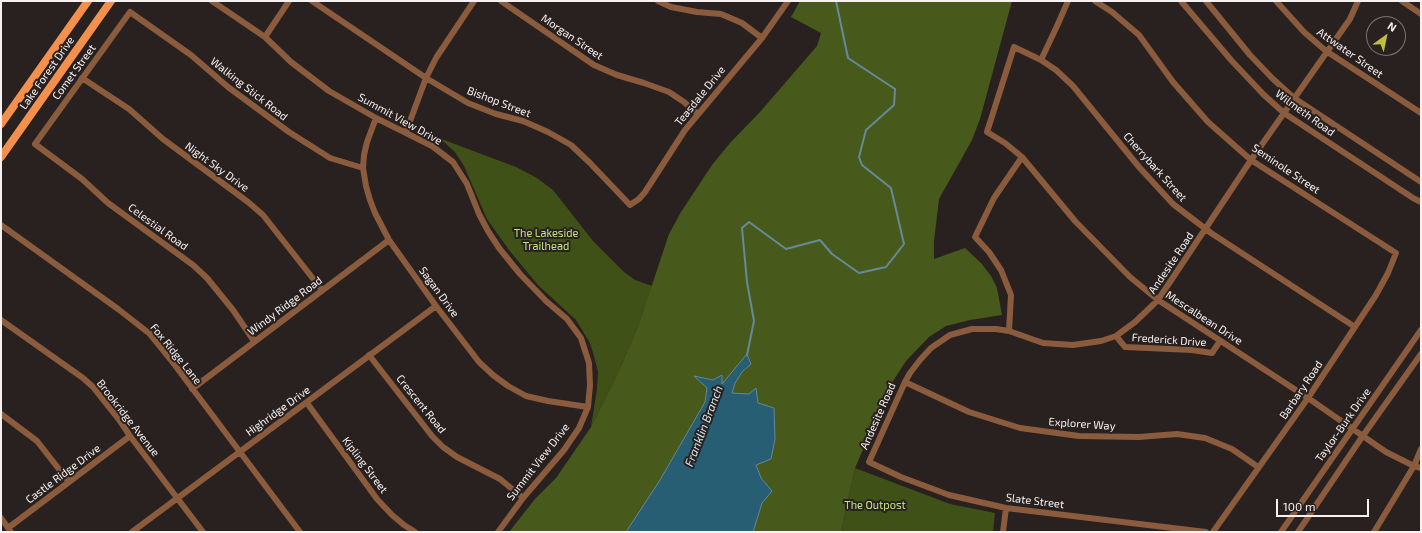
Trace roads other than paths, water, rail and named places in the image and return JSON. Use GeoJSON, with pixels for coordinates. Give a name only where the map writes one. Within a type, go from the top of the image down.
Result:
{"type":"FeatureCollection","features":[{"type":"Feature","properties":{"kind":"main road","name":"Lake Forest Drive"},"geometry":{"type":"LineString","coordinates":[[1,124],[88,1]]}},
{"type":"Feature","properties":{"kind":"main road","name":"Lake Forest Drive"},"geometry":{"type":"LineString","coordinates":[[1,157],[111,1]]}},
{"type":"Feature","properties":{"kind":"street","name":"Summit View Drive"},"geometry":{"type":"LineString","coordinates":[[212,1],[265,37],[292,62],[329,91],[376,118],[432,146],[453,162],[467,184],[479,214],[499,248],[535,290],[567,319],[581,338],[589,363],[590,385],[588,406],[578,428],[564,450],[505,520],[498,532]]}},
{"type":"Feature","properties":{"kind":"street"},"geometry":{"type":"LineString","coordinates":[[265,37],[289,1]]}},
{"type":"Feature","properties":{"kind":"street","name":"Bishop Street"},"geometry":{"type":"LineString","coordinates":[[312,1],[426,78],[468,103],[496,114],[524,121],[571,145],[630,205]]}},
{"type":"Feature","properties":{"kind":"street"},"geometry":{"type":"LineString","coordinates":[[406,132],[426,78],[436,58],[474,1]]}},
{"type":"Feature","properties":{"kind":"street","name":"Morgan Street"},"geometry":{"type":"LineString","coordinates":[[501,1],[594,65],[617,75],[669,92],[698,114]]}},
{"type":"Feature","properties":{"kind":"street"},"geometry":{"type":"LineString","coordinates":[[658,1],[671,7],[697,12],[721,14],[742,23],[762,38]]}},
{"type":"Feature","properties":{"kind":"street","name":"Teasdale Drive"},"geometry":{"type":"LineString","coordinates":[[630,205],[645,192],[686,130],[762,38],[788,1]]}},
{"type":"Feature","properties":{"kind":"street"},"geometry":{"type":"LineString","coordinates":[[1041,60],[1068,1]]}},
{"type":"Feature","properties":{"kind":"street","name":"Seminole Street"},"geometry":{"type":"LineString","coordinates":[[1096,1],[1112,12],[1139,35],[1173,82],[1208,122],[1251,160],[1396,253]]}},
{"type":"Feature","properties":{"kind":"street","name":"Wilmeth Road"},"geometry":{"type":"LineString","coordinates":[[1181,1],[1231,60],[1264,95],[1284,113],[1421,202]]}},
{"type":"Feature","properties":{"kind":"street","name":"Wilmeth Road"},"geometry":{"type":"LineString","coordinates":[[1206,1],[1250,55],[1294,98],[1421,182]]}},
{"type":"Feature","properties":{"kind":"street","name":"Attwater Street"},"geometry":{"type":"LineString","coordinates":[[1276,1],[1304,32],[1326,51],[1421,113]]}},
{"type":"Feature","properties":{"kind":"street","name":"Andesite Road"},"geometry":{"type":"LineString","coordinates":[[869,462],[905,382],[927,352],[950,335],[972,330],[996,329],[1009,331],[1043,343],[1072,345],[1101,341],[1116,336],[1136,322],[1158,300],[1206,230],[1251,160],[1326,51],[1350,19],[1358,1]]}},
{"type":"Feature","properties":{"kind":"street"},"geometry":{"type":"LineString","coordinates":[[1402,1],[1421,14]]}},
{"type":"Feature","properties":{"kind":"street","name":"Comet Street"},"geometry":{"type":"LineString","coordinates":[[35,144],[130,12]]}},
{"type":"Feature","properties":{"kind":"street","name":"Walking Stick Road"},"geometry":{"type":"LineString","coordinates":[[130,12],[191,55],[228,87],[295,136],[330,158],[363,168]]}},
{"type":"Feature","properties":{"kind":"street","name":"Cherrybark Street"},"geometry":{"type":"LineString","coordinates":[[987,132],[1014,47],[1041,60],[1056,70],[1073,86],[1139,167],[1173,204],[1206,230],[1355,327]]}},
{"type":"Feature","properties":{"kind":"street","name":"Night Sky Drive"},"geometry":{"type":"LineString","coordinates":[[82,78],[139,118],[163,139],[248,202],[263,215],[322,290]]}},
{"type":"Feature","properties":{"kind":"street","name":"Sagan Drive"},"geometry":{"type":"LineString","coordinates":[[376,118],[366,142],[363,168],[370,200],[389,240],[436,306],[479,362],[508,386],[526,396],[533,398],[588,406]]}},
{"type":"Feature","properties":{"kind":"street","name":"Mescalbean Drive"},"geometry":{"type":"LineString","coordinates":[[987,132],[1005,143],[1022,157],[1075,221],[1130,277],[1158,300],[1398,459],[1421,468]]}},
{"type":"Feature","properties":{"kind":"street","name":"Celestial Road"},"geometry":{"type":"LineString","coordinates":[[35,144],[71,170],[108,203],[193,265],[207,278],[233,310],[254,341]]}},
{"type":"Feature","properties":{"kind":"street"},"geometry":{"type":"LineString","coordinates":[[1009,331],[1011,295],[1001,270],[989,252],[975,237],[994,198],[1022,157]]}},
{"type":"Feature","properties":{"kind":"street","name":"Fox Ridge Lane"},"geometry":{"type":"LineString","coordinates":[[1,225],[118,309],[150,334],[300,532]]}},
{"type":"Feature","properties":{"kind":"street","name":"Windy Ridge Road"},"geometry":{"type":"LineString","coordinates":[[192,389],[389,240]]}},
{"type":"Feature","properties":{"kind":"street","name":"Barbary Road"},"geometry":{"type":"LineString","coordinates":[[1213,532],[1308,398],[1380,290],[1396,253]]}},
{"type":"Feature","properties":{"kind":"street","name":"Highridge Drive"},"geometry":{"type":"LineString","coordinates":[[132,532],[436,306]]}},
{"type":"Feature","properties":{"kind":"street","name":"Brookridge Avenue"},"geometry":{"type":"LineString","coordinates":[[1,320],[83,378],[93,388],[113,412],[203,532]]}},
{"type":"Feature","properties":{"kind":"street","name":"Taylor-Burk Drive"},"geometry":{"type":"LineString","coordinates":[[1281,532],[1421,330]]}},
{"type":"Feature","properties":{"kind":"street","name":"Frederick Drive"},"geometry":{"type":"LineString","coordinates":[[1116,336],[1125,347],[1192,350],[1212,353],[1220,340]]}},
{"type":"Feature","properties":{"kind":"street","name":"Taylor-Burk Drive"},"geometry":{"type":"LineString","coordinates":[[1298,532],[1362,436],[1421,354]]}},
{"type":"Feature","properties":{"kind":"street","name":"Crescent Road"},"geometry":{"type":"LineString","coordinates":[[369,355],[432,436],[443,447],[500,479],[523,498]]}},
{"type":"Feature","properties":{"kind":"street","name":"Explorer Way"},"geometry":{"type":"LineString","coordinates":[[905,382],[969,412],[1020,428],[1079,436],[1139,438],[1177,434],[1205,438],[1232,449],[1258,467]]}},
{"type":"Feature","properties":{"kind":"street","name":"Kipling Street"},"geometry":{"type":"LineString","coordinates":[[307,403],[377,499],[392,515],[415,532]]}},
{"type":"Feature","properties":{"kind":"street"},"geometry":{"type":"LineString","coordinates":[[1,414],[37,441],[69,482]]}},
{"type":"Feature","properties":{"kind":"street","name":"Castle Ridge Drive"},"geometry":{"type":"LineString","coordinates":[[9,530],[130,436]]}},
{"type":"Feature","properties":{"kind":"street"},"geometry":{"type":"LineString","coordinates":[[1374,532],[1414,466],[1421,449]]}},
{"type":"Feature","properties":{"kind":"street","name":"Slate Street"},"geometry":{"type":"LineString","coordinates":[[869,462],[901,477],[949,495],[1006,508],[1206,532]]}},
{"type":"Feature","properties":{"kind":"street"},"geometry":{"type":"LineString","coordinates":[[1003,532],[1006,508]]}},
{"type":"Feature","properties":{"kind":"street"},"geometry":{"type":"LineString","coordinates":[[1,518],[9,530]]}},
{"type":"Feature","properties":{"kind":"street"},"geometry":{"type":"LineString","coordinates":[[1145,532],[1146,524]]}},
{"type":"Feature","properties":{"kind":"water"},"geometry":{"type":"Polygon","coordinates":[[[747,354],[751,364],[742,372],[735,383],[732,393],[749,394],[756,388],[758,403],[774,408],[775,439],[771,459],[756,465],[761,478],[772,491],[762,503],[753,532],[626,532],[660,480],[705,402],[707,388],[694,376],[713,380],[722,375],[722,384],[747,354]]]}},
{"type":"Feature","properties":{"kind":"waterway","name":"Franklin Branch"},"geometry":{"type":"LineString","coordinates":[[747,355],[754,321],[747,282],[742,228],[749,222],[786,249],[820,240],[832,254],[859,273],[886,267],[904,244],[891,188],[862,165],[859,157],[866,130],[894,105],[895,89],[848,58],[836,1]]}},
{"type":"Feature","properties":{"kind":"park label","name":"The Lakeside Trailhead"},"geometry":{"type":"Point","coordinates":[546,239]}},
{"type":"Feature","properties":{"kind":"park label","name":"The Outpost"},"geometry":{"type":"Point","coordinates":[875,505]}}]}
